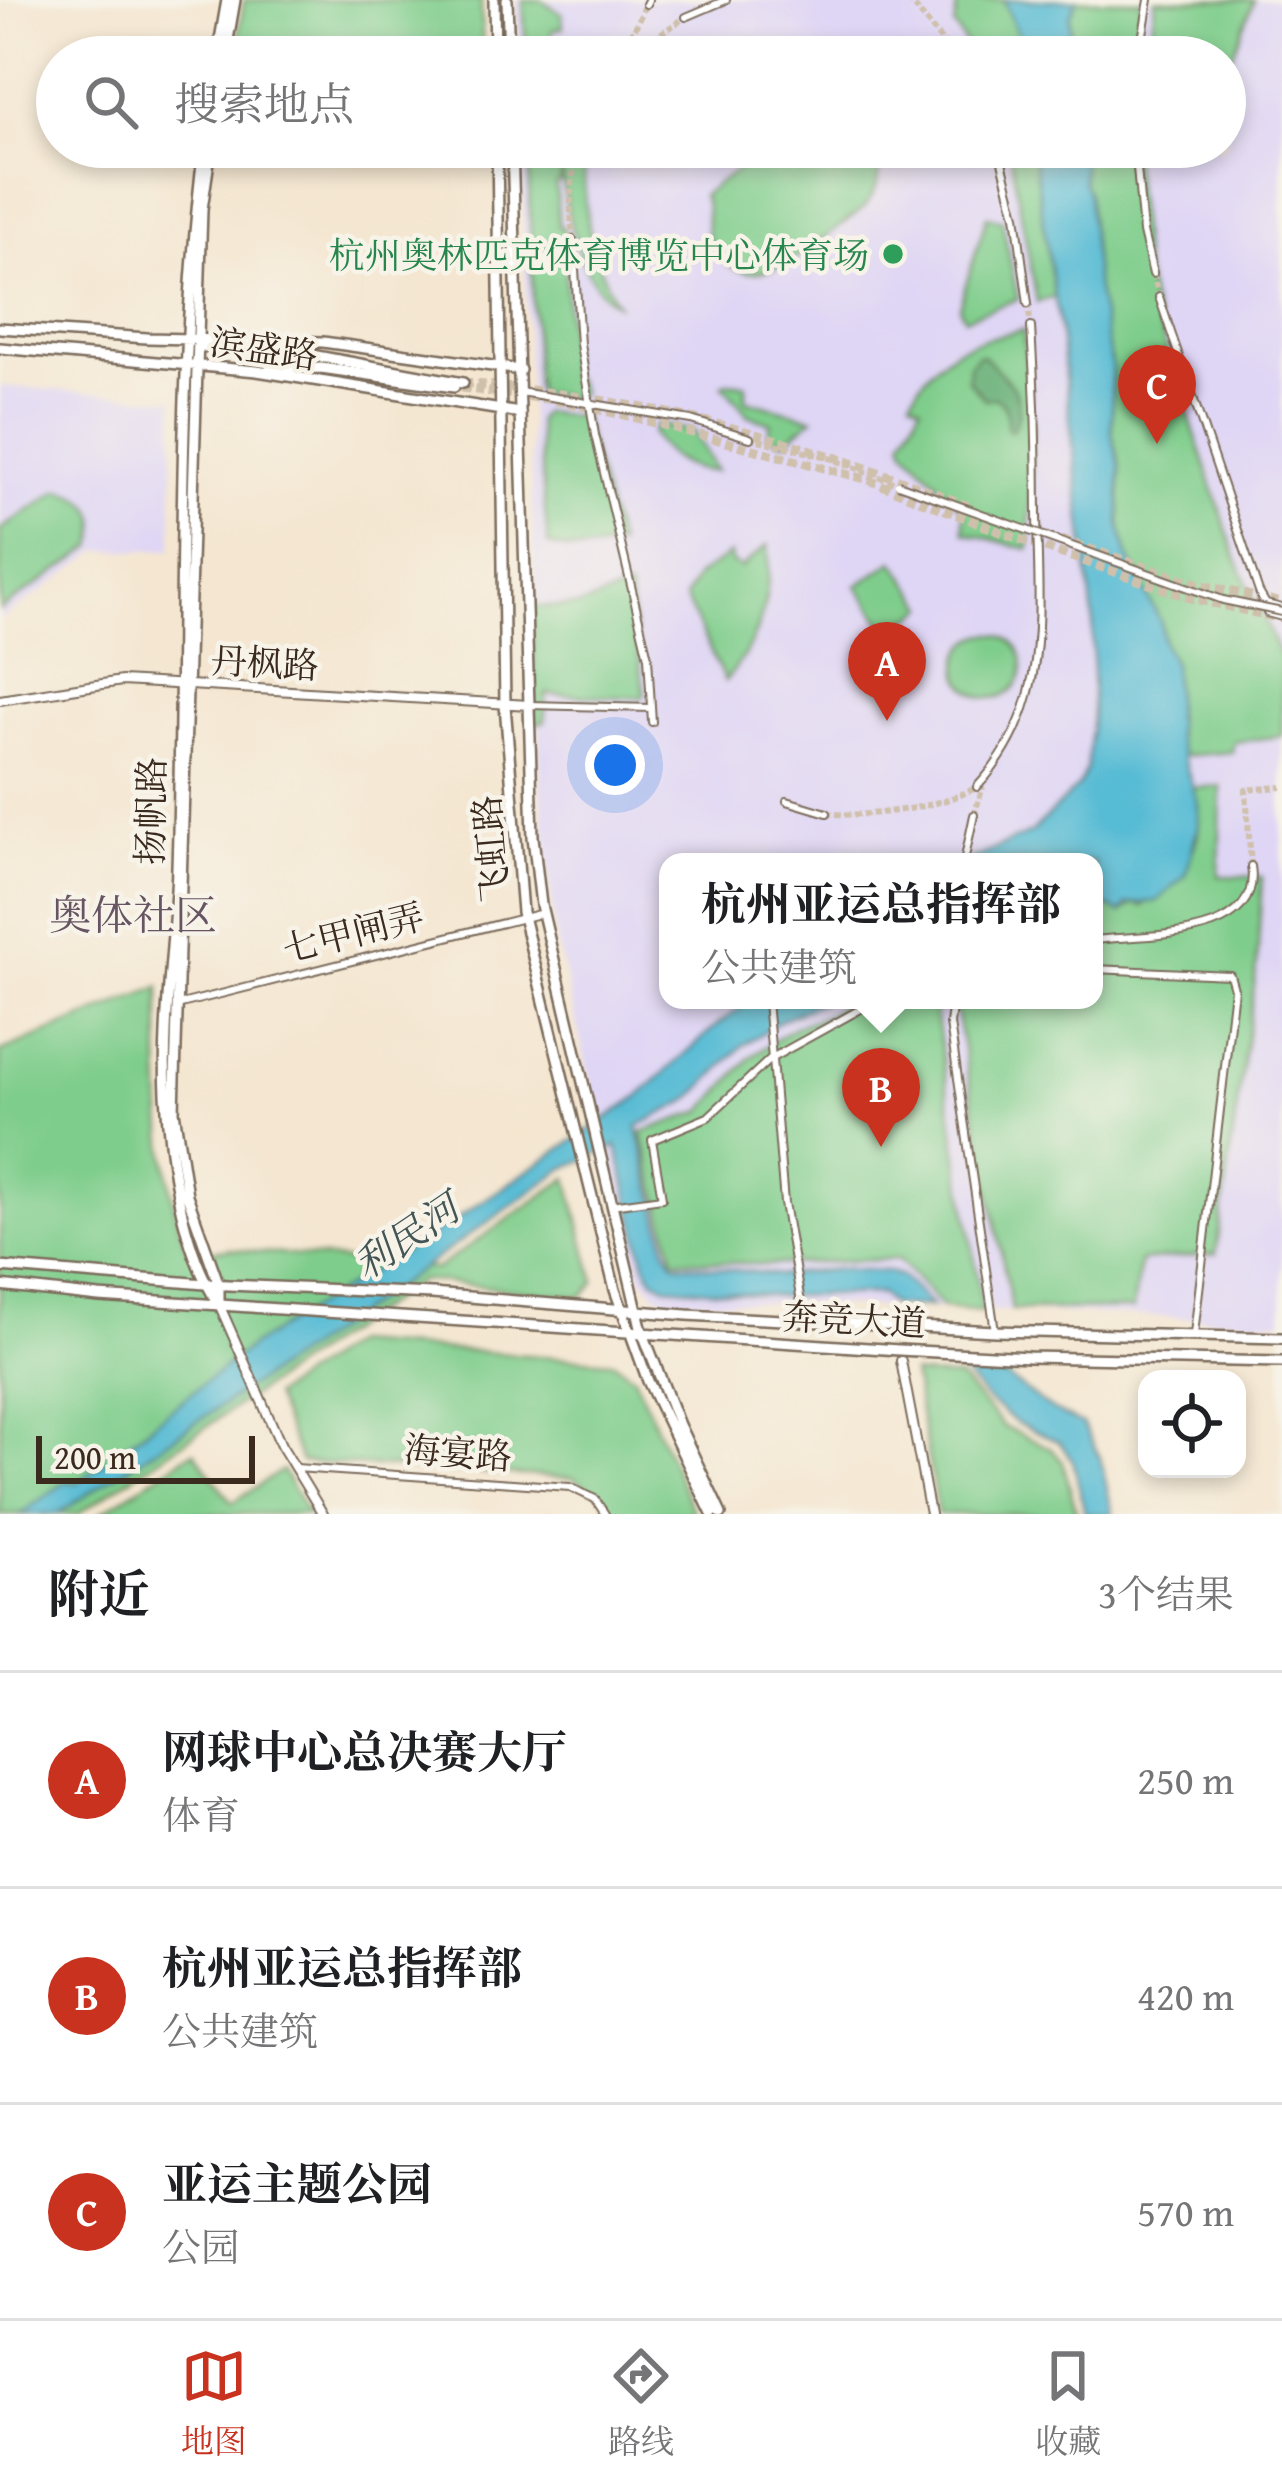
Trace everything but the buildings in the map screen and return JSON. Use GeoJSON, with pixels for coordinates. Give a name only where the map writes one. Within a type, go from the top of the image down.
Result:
{"type":"FeatureCollection","features":[{"type":"Feature","properties":{"kind":"main road"},"geometry":{"type":"LineString","coordinates":[[225,36],[231,0]]}},
{"type":"Feature","properties":{"kind":"main road"},"geometry":{"type":"LineString","coordinates":[[494,0],[495,36]]}},
{"type":"Feature","properties":{"kind":"main road"},"geometry":{"type":"LineString","coordinates":[[507,0],[508,36]]}},
{"type":"Feature","properties":{"kind":"main road"},"geometry":{"type":"LineString","coordinates":[[0,1286],[219,1304],[219,1285],[187,1195],[174,1111],[183,685],[205,168]]}},
{"type":"Feature","properties":{"kind":"main road","name":"飞虹路"},"geometry":{"type":"LineString","coordinates":[[497,168],[506,705],[523,917],[622,1311],[636,1330],[722,1514]]}},
{"type":"Feature","properties":{"kind":"main road","name":"飞虹路"},"geometry":{"type":"LineString","coordinates":[[513,168],[533,837],[543,913],[637,1312],[636,1330],[671,1434],[712,1514]]}},
{"type":"Feature","properties":{"kind":"main road","name":"滨盛路"},"geometry":{"type":"LineString","coordinates":[[0,328],[195,341],[323,342],[520,370]]}},
{"type":"Feature","properties":{"kind":"main road"},"geometry":{"type":"LineString","coordinates":[[195,341],[295,352],[462,385],[321,368],[257,371]]}},
{"type":"Feature","properties":{"kind":"main road","name":"扬帆路"},"geometry":{"type":"LineString","coordinates":[[195,341],[185,364],[183,685],[166,1093],[174,1172],[205,1284],[219,1304]]}},
{"type":"Feature","properties":{"kind":"main road","name":"滨盛路"},"geometry":{"type":"LineString","coordinates":[[0,348],[257,371],[520,413]]}},
{"type":"Feature","properties":{"kind":"main road"},"geometry":{"type":"LineString","coordinates":[[0,1267],[219,1285]]}},
{"type":"Feature","properties":{"kind":"main road","name":"奔竞大道"},"geometry":{"type":"LineString","coordinates":[[219,1285],[432,1294],[637,1312],[995,1331],[1282,1339]]}},
{"type":"Feature","properties":{"kind":"main road","name":"奔竞大道"},"geometry":{"type":"LineString","coordinates":[[219,1304],[1029,1357],[1282,1362]]}},
{"type":"Feature","properties":{"kind":"street"},"geometry":{"type":"LineString","coordinates":[[686,17],[726,0]]}},
{"type":"Feature","properties":{"kind":"street"},"geometry":{"type":"LineString","coordinates":[[1143,36],[1149,0]]}},
{"type":"Feature","properties":{"kind":"street"},"geometry":{"type":"LineString","coordinates":[[1004,168],[1016,215],[1028,304]]}},
{"type":"Feature","properties":{"kind":"street"},"geometry":{"type":"LineString","coordinates":[[1137,168],[1143,232],[1153,274]]}},
{"type":"Feature","properties":{"kind":"street"},"geometry":{"type":"LineString","coordinates":[[573,240],[580,344],[641,623],[652,722]]}},
{"type":"Feature","properties":{"kind":"street"},"geometry":{"type":"LineString","coordinates":[[1159,297],[1259,592],[1267,604],[1282,612]]}},
{"type":"Feature","properties":{"kind":"street"},"geometry":{"type":"LineString","coordinates":[[981,784],[1013,733],[1040,635],[1038,440],[1031,327]]}},
{"type":"Feature","properties":{"kind":"street"},"geometry":{"type":"LineString","coordinates":[[520,392],[691,420],[750,438]]}},
{"type":"Feature","properties":{"kind":"street"},"geometry":{"type":"LineString","coordinates":[[898,484],[1223,600],[1282,612]]}},
{"type":"Feature","properties":{"kind":"street","name":"丹枫路"},"geometry":{"type":"LineString","coordinates":[[0,700],[122,681],[529,705]]}},
{"type":"Feature","properties":{"kind":"street"},"geometry":{"type":"LineString","coordinates":[[529,705],[651,708]]}},
{"type":"Feature","properties":{"kind":"street"},"geometry":{"type":"LineString","coordinates":[[787,801],[827,813]]}},
{"type":"Feature","properties":{"kind":"street"},"geometry":{"type":"LineString","coordinates":[[965,853],[974,815]]}},
{"type":"Feature","properties":{"kind":"street"},"geometry":{"type":"LineString","coordinates":[[1103,939],[1217,925],[1240,912],[1253,880],[1251,866]]}},
{"type":"Feature","properties":{"kind":"street","name":"七甲闸弄"},"geometry":{"type":"LineString","coordinates":[[177,1005],[543,913]]}},
{"type":"Feature","properties":{"kind":"street"},"geometry":{"type":"LineString","coordinates":[[1103,969],[1230,975],[1234,989],[1194,1334]]}},
{"type":"Feature","properties":{"kind":"street"},"geometry":{"type":"LineString","coordinates":[[767,1009],[784,1203],[804,1320]]}},
{"type":"Feature","properties":{"kind":"street"},"geometry":{"type":"LineString","coordinates":[[611,1205],[662,1198],[652,1140],[708,1118],[770,1059],[861,1009]]}},
{"type":"Feature","properties":{"kind":"street"},"geometry":{"type":"LineString","coordinates":[[951,1009],[995,1331]]}},
{"type":"Feature","properties":{"kind":"street","name":"扬帆路"},"geometry":{"type":"LineString","coordinates":[[219,1304],[255,1386],[323,1514]]}},
{"type":"Feature","properties":{"kind":"street"},"geometry":{"type":"LineString","coordinates":[[901,1361],[930,1514]]}},
{"type":"Feature","properties":{"kind":"street","name":"海宴路"},"geometry":{"type":"LineString","coordinates":[[296,1468],[570,1486],[595,1499],[605,1514]]}},
{"type":"Feature","properties":{"kind":"shaded area"},"geometry":{"type":"Polygon","coordinates":[[[516,0],[1282,0],[1282,1321],[668,1299],[656,1293],[639,1273],[555,933],[541,792],[522,168],[1246,168],[1246,36],[517,36],[516,0]]]}},
{"type":"Feature","properties":{"kind":"shaded area"},"geometry":{"type":"Polygon","coordinates":[[[0,386],[174,399],[172,549],[99,551],[0,620],[0,386]]]}},
{"type":"Feature","properties":{"kind":"green space"},"geometry":{"type":"Polygon","coordinates":[[[244,0],[481,0],[482,36],[238,36],[244,0]]]}},
{"type":"Feature","properties":{"kind":"green space"},"geometry":{"type":"Polygon","coordinates":[[[523,0],[542,0],[562,14],[563,28],[552,30],[552,36],[525,36],[523,0]]]}},
{"type":"Feature","properties":{"kind":"green space"},"geometry":{"type":"Polygon","coordinates":[[[958,0],[1004,0],[1019,36],[960,36],[954,26],[958,0]]]}},
{"type":"Feature","properties":{"kind":"green space"},"geometry":{"type":"Polygon","coordinates":[[[1077,0],[1142,0],[1137,36],[1070,36],[1070,15],[1077,0]]]}},
{"type":"Feature","properties":{"kind":"green space"},"geometry":{"type":"Polygon","coordinates":[[[1155,0],[1254,0],[1240,36],[1151,36],[1155,0]]]}},
{"type":"Feature","properties":{"kind":"green space"},"geometry":{"type":"Polygon","coordinates":[[[529,168],[562,168],[556,184],[559,227],[564,228],[566,247],[531,249],[529,168]]]}},
{"type":"Feature","properties":{"kind":"green space"},"geometry":{"type":"Polygon","coordinates":[[[562,168],[584,168],[589,228],[617,304],[604,294],[583,263],[566,203],[562,168]]]}},
{"type":"Feature","properties":{"kind":"green space"},"geometry":{"type":"Polygon","coordinates":[[[740,168],[878,168],[873,194],[862,209],[808,250],[768,270],[748,272],[730,265],[713,248],[702,195],[740,168]]]}},
{"type":"Feature","properties":{"kind":"green space"},"geometry":{"type":"Polygon","coordinates":[[[1013,168],[1035,168],[1055,297],[1037,302],[1013,168]]]}},
{"type":"Feature","properties":{"kind":"green space"},"geometry":{"type":"Polygon","coordinates":[[[1083,168],[1133,168],[1152,305],[1237,560],[1282,660],[1282,736],[1234,742],[1232,752],[1182,756],[1176,737],[1173,664],[1161,623],[1128,557],[1120,524],[1120,466],[1112,434],[1112,368],[1083,168]]]}},
{"type":"Feature","properties":{"kind":"green space"},"geometry":{"type":"Polygon","coordinates":[[[987,216],[1002,220],[1018,299],[965,318],[959,307],[987,216]]]}},
{"type":"Feature","properties":{"kind":"green space"},"geometry":{"type":"Polygon","coordinates":[[[565,257],[569,378],[574,378],[581,392],[576,398],[536,392],[531,258],[565,257]]]}},
{"type":"Feature","properties":{"kind":"green space"},"geometry":{"type":"Polygon","coordinates":[[[1023,330],[1032,425],[1029,549],[964,532],[964,511],[903,440],[921,405],[911,399],[945,357],[971,344],[1023,330]]]}},
{"type":"Feature","properties":{"kind":"green space"},"geometry":{"type":"Polygon","coordinates":[[[978,355],[1000,372],[1018,398],[1011,431],[1002,403],[995,397],[985,399],[968,380],[969,365],[978,355]]]}},
{"type":"Feature","properties":{"kind":"green space"},"geometry":{"type":"Polygon","coordinates":[[[746,384],[746,400],[813,418],[784,442],[768,435],[771,423],[748,415],[723,385],[746,384]]]}},
{"type":"Feature","properties":{"kind":"green space"},"geometry":{"type":"Polygon","coordinates":[[[543,412],[582,417],[618,545],[574,550],[548,544],[537,420],[543,412]]]}},
{"type":"Feature","properties":{"kind":"green space"},"geometry":{"type":"Polygon","coordinates":[[[656,424],[693,431],[716,471],[696,469],[671,457],[652,434],[656,424]]]}},
{"type":"Feature","properties":{"kind":"green space"},"geometry":{"type":"Polygon","coordinates":[[[60,490],[80,498],[92,510],[97,526],[93,547],[0,610],[0,530],[60,490]]]}},
{"type":"Feature","properties":{"kind":"green space"},"geometry":{"type":"Polygon","coordinates":[[[768,545],[768,583],[761,618],[747,651],[725,681],[685,598],[697,576],[730,554],[731,562],[741,568],[768,545]]]}},
{"type":"Feature","properties":{"kind":"green space"},"geometry":{"type":"Polygon","coordinates":[[[894,561],[927,607],[890,633],[857,586],[894,561]]]}},
{"type":"Feature","properties":{"kind":"green space"},"geometry":{"type":"Polygon","coordinates":[[[628,589],[645,694],[641,698],[546,694],[545,722],[535,723],[533,607],[579,606],[628,589]]]}},
{"type":"Feature","properties":{"kind":"green space"},"geometry":{"type":"Polygon","coordinates":[[[991,634],[1014,643],[1023,666],[1014,689],[991,698],[968,689],[959,666],[968,643],[991,634]]]}},
{"type":"Feature","properties":{"kind":"green space"},"geometry":{"type":"Polygon","coordinates":[[[1221,786],[1219,876],[1262,877],[1257,965],[1216,1254],[1140,1261],[1133,1309],[1012,1310],[956,1009],[1103,1009],[1103,904],[1121,913],[1134,904],[1143,906],[1181,868],[1199,826],[1192,788],[1221,786]]]}},
{"type":"Feature","properties":{"kind":"green space"},"geometry":{"type":"Polygon","coordinates":[[[160,987],[166,1155],[188,1253],[229,1249],[436,1269],[568,1178],[595,1282],[582,1297],[421,1280],[78,1514],[0,1514],[0,1052],[160,987]]]}},
{"type":"Feature","properties":{"kind":"green space"},"geometry":{"type":"Polygon","coordinates":[[[836,1009],[934,1009],[983,1312],[943,1308],[898,1259],[766,1265],[674,1259],[642,1132],[703,1111],[751,1057],[794,1027],[836,1009]]]}},
{"type":"Feature","properties":{"kind":"green space"},"geometry":{"type":"Polygon","coordinates":[[[351,1343],[612,1361],[634,1376],[694,1514],[613,1514],[601,1494],[573,1478],[301,1462],[273,1396],[351,1343]]]}},
{"type":"Feature","properties":{"kind":"green space"},"geometry":{"type":"Polygon","coordinates":[[[913,1374],[959,1378],[1004,1427],[1051,1448],[1063,1462],[1077,1514],[938,1514],[913,1374]]]}},
{"type":"Feature","properties":{"kind":"green space"},"geometry":{"type":"Polygon","coordinates":[[[194,1451],[232,1503],[282,1470],[308,1514],[99,1514],[194,1451]]]}},
{"type":"Feature","properties":{"kind":"water"},"geometry":{"type":"Polygon","coordinates":[[[1004,0],[1077,0],[1070,16],[1070,36],[1019,36],[1004,0]]]}},
{"type":"Feature","properties":{"kind":"water"},"geometry":{"type":"Polygon","coordinates":[[[1035,168],[1083,168],[1095,280],[1112,368],[1120,524],[1128,556],[1161,623],[1173,664],[1176,737],[1198,803],[1198,826],[1186,875],[1157,901],[1126,905],[1121,913],[1103,904],[1103,853],[986,853],[1032,832],[1079,785],[1087,767],[1093,618],[1060,332],[1035,168]]]}},
{"type":"Feature","properties":{"kind":"water"},"geometry":{"type":"Polygon","coordinates":[[[739,1009],[805,1009],[742,1046],[691,1099],[638,1126],[667,1251],[674,1263],[781,1275],[837,1269],[887,1271],[902,1277],[932,1307],[892,1306],[880,1294],[781,1296],[667,1286],[653,1278],[645,1264],[617,1146],[565,1168],[323,1338],[58,1514],[20,1514],[67,1481],[78,1483],[251,1346],[453,1221],[637,1098],[739,1009]]]}},
{"type":"Feature","properties":{"kind":"water"},"geometry":{"type":"Polygon","coordinates":[[[965,1375],[1005,1376],[1052,1410],[1082,1424],[1100,1457],[1113,1514],[1085,1514],[1073,1461],[1059,1442],[1017,1424],[965,1375]]]}},
{"type":"Feature","properties":{"kind":"tunnel"},"geometry":{"type":"LineString","coordinates":[[909,0],[938,36]]}},
{"type":"Feature","properties":{"kind":"tunnel"},"geometry":{"type":"LineString","coordinates":[[627,36],[646,4]]}},
{"type":"Feature","properties":{"kind":"tunnel"},"geometry":{"type":"LineString","coordinates":[[657,36],[686,17]]}},
{"type":"Feature","properties":{"kind":"tunnel"},"geometry":{"type":"LineString","coordinates":[[573,240],[575,168]]}},
{"type":"Feature","properties":{"kind":"tunnel"},"geometry":{"type":"LineString","coordinates":[[1153,274],[1159,297]]}},
{"type":"Feature","properties":{"kind":"tunnel"},"geometry":{"type":"LineString","coordinates":[[1028,304],[1031,327]]}},
{"type":"Feature","properties":{"kind":"tunnel"},"geometry":{"type":"LineString","coordinates":[[463,383],[595,399],[723,426],[849,462],[973,508]]}},
{"type":"Feature","properties":{"kind":"tunnel"},"geometry":{"type":"LineString","coordinates":[[461,388],[629,416],[869,480],[1190,598],[1274,617]]}},
{"type":"Feature","properties":{"kind":"tunnel"},"geometry":{"type":"LineString","coordinates":[[750,438],[830,458],[898,484]]}},
{"type":"Feature","properties":{"kind":"tunnel"},"geometry":{"type":"LineString","coordinates":[[1062,540],[1199,584],[1282,603]]}},
{"type":"Feature","properties":{"kind":"tunnel"},"geometry":{"type":"LineString","coordinates":[[827,813],[904,810],[977,787]]}},
{"type":"Feature","properties":{"kind":"tunnel"},"geometry":{"type":"LineString","coordinates":[[974,815],[983,787]]}},
{"type":"Feature","properties":{"kind":"tunnel"},"geometry":{"type":"LineString","coordinates":[[1251,866],[1246,790],[1282,787]]}},
{"type":"Feature","properties":{"kind":"place","name":"杭州奥林匹克体育博览中心体育场"},"geometry":{"type":"Point","coordinates":[893,254]}},
{"type":"Feature","properties":{"kind":"place","name":"亚运主题公园"},"geometry":{"type":"Point","coordinates":[1157,444]}},
{"type":"Feature","properties":{"kind":"place","name":"网球中心总决赛大厅"},"geometry":{"type":"Point","coordinates":[887,721]}},
{"type":"Feature","properties":{"kind":"place","name":"杭州亚运总指挥部"},"geometry":{"type":"Point","coordinates":[881,1147]}},
{"type":"Feature","properties":{"kind":"district","name":"奥体社区"},"geometry":{"type":"Point","coordinates":[133,914]}},
{"type":"Feature","properties":{"kind":"water label","name":"利民河"},"geometry":{"type":"Point","coordinates":[406,1236]}}]}
